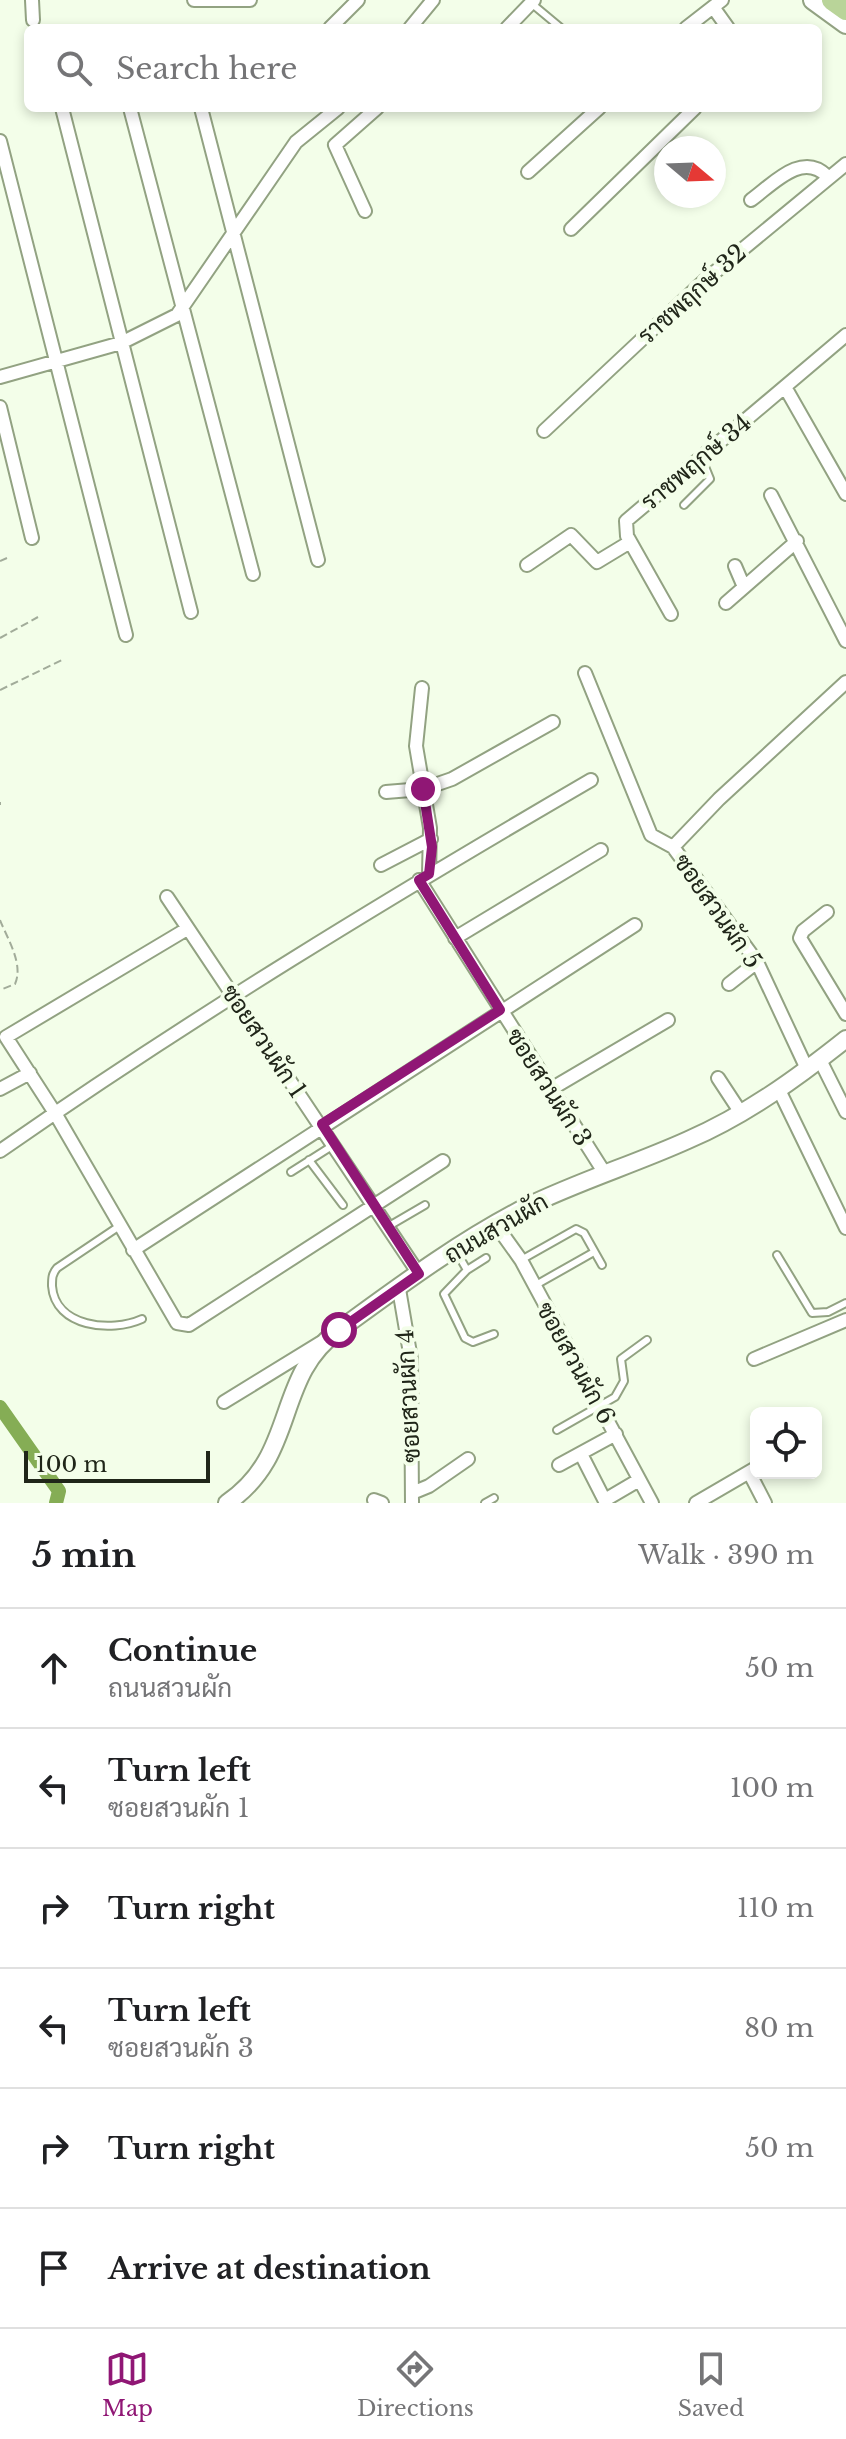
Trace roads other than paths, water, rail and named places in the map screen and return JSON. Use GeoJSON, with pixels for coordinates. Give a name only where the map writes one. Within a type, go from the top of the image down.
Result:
{"type":"FeatureCollection","features":[{"type":"Feature","properties":{"kind":"main road"},"geometry":{"type":"LineString","coordinates":[[813,0],[846,24]]}},
{"type":"Feature","properties":{"kind":"main road"},"geometry":{"type":"LineString","coordinates":[[832,0],[846,10]]}},
{"type":"Feature","properties":{"kind":"street"},"geometry":{"type":"LineString","coordinates":[[32,0],[33,20]]}},
{"type":"Feature","properties":{"kind":"street"},"geometry":{"type":"LineString","coordinates":[[194,0],[250,0]]}},
{"type":"Feature","properties":{"kind":"street"},"geometry":{"type":"LineString","coordinates":[[334,24],[358,0]]}},
{"type":"Feature","properties":{"kind":"street"},"geometry":{"type":"LineString","coordinates":[[413,24],[433,0]]}},
{"type":"Feature","properties":{"kind":"street"},"geometry":{"type":"LineString","coordinates":[[511,24],[532,1]]}},
{"type":"Feature","properties":{"kind":"street"},"geometry":{"type":"LineString","coordinates":[[691,24],[717,3],[726,24]]}},
{"type":"Feature","properties":{"kind":"street"},"geometry":{"type":"LineString","coordinates":[[63,112],[191,612]]}},
{"type":"Feature","properties":{"kind":"street"},"geometry":{"type":"LineString","coordinates":[[131,112],[253,574]]}},
{"type":"Feature","properties":{"kind":"street"},"geometry":{"type":"LineString","coordinates":[[202,112],[318,560]]}},
{"type":"Feature","properties":{"kind":"street"},"geometry":{"type":"LineString","coordinates":[[0,377],[121,343],[171,319],[183,309],[296,142],[333,112]]}},
{"type":"Feature","properties":{"kind":"street"},"geometry":{"type":"LineString","coordinates":[[365,211],[335,145],[372,112]]}},
{"type":"Feature","properties":{"kind":"street"},"geometry":{"type":"LineString","coordinates":[[528,172],[595,112]]}},
{"type":"Feature","properties":{"kind":"street"},"geometry":{"type":"LineString","coordinates":[[571,229],[691,112]]}},
{"type":"Feature","properties":{"kind":"street"},"geometry":{"type":"LineString","coordinates":[[0,141],[126,635]]}},
{"type":"Feature","properties":{"kind":"street","name":"ราชพฤกษ์ 32"},"geometry":{"type":"LineString","coordinates":[[544,431],[704,281],[827,176],[846,164]]}},
{"type":"Feature","properties":{"kind":"street"},"geometry":{"type":"LineString","coordinates":[[751,200],[794,169],[806,165],[816,166],[827,176]]}},
{"type":"Feature","properties":{"kind":"street","name":"ราชพฤกษ์ 34"},"geometry":{"type":"LineString","coordinates":[[671,614],[630,542],[625,529],[626,521],[842,340]]}},
{"type":"Feature","properties":{"kind":"street"},"geometry":{"type":"LineString","coordinates":[[785,387],[846,494]]}},
{"type":"Feature","properties":{"kind":"street"},"geometry":{"type":"LineString","coordinates":[[0,407],[32,538]]}},
{"type":"Feature","properties":{"kind":"street"},"geometry":{"type":"LineString","coordinates":[[771,495],[846,641]]}},
{"type":"Feature","properties":{"kind":"street"},"geometry":{"type":"LineString","coordinates":[[527,565],[571,535],[597,562],[630,542]]}},
{"type":"Feature","properties":{"kind":"street"},"geometry":{"type":"LineString","coordinates":[[726,603],[797,541]]}},
{"type":"Feature","properties":{"kind":"street"},"geometry":{"type":"LineString","coordinates":[[735,566],[744,587]]}},
{"type":"Feature","properties":{"kind":"street","name":"ซอยสวนผัก 5"},"geometry":{"type":"LineString","coordinates":[[585,673],[651,835],[673,847],[757,962],[813,1064],[846,1112]]}},
{"type":"Feature","properties":{"kind":"street"},"geometry":{"type":"LineString","coordinates":[[673,847],[719,799],[846,682]]}},
{"type":"Feature","properties":{"kind":"street"},"geometry":{"type":"LineString","coordinates":[[422,688],[416,746],[431,839],[424,877]]}},
{"type":"Feature","properties":{"kind":"street"},"geometry":{"type":"LineString","coordinates":[[386,792],[423,789],[452,779],[553,722]]}},
{"type":"Feature","properties":{"kind":"street"},"geometry":{"type":"LineString","coordinates":[[0,1151],[234,996],[424,877],[591,780]]}},
{"type":"Feature","properties":{"kind":"street"},"geometry":{"type":"LineString","coordinates":[[381,865],[431,839]]}},
{"type":"Feature","properties":{"kind":"street"},"geometry":{"type":"LineString","coordinates":[[455,938],[601,850]]}},
{"type":"Feature","properties":{"kind":"street","name":"ซอยสวนผัก 3"},"geometry":{"type":"LineString","coordinates":[[424,877],[455,938],[604,1172]]}},
{"type":"Feature","properties":{"kind":"street","name":"ซอยสวนผัก 1"},"geometry":{"type":"LineString","coordinates":[[167,897],[322,1124],[419,1274]]}},
{"type":"Feature","properties":{"kind":"street"},"geometry":{"type":"LineString","coordinates":[[827,912],[803,931],[800,938],[846,1014]]}},
{"type":"Feature","properties":{"kind":"street"},"geometry":{"type":"LineString","coordinates":[[133,1250],[322,1124],[635,925]]}},
{"type":"Feature","properties":{"kind":"street"},"geometry":{"type":"LineString","coordinates":[[187,929],[6,1037],[55,1113],[177,1323],[184,1326],[443,1161]]}},
{"type":"Feature","properties":{"kind":"street"},"geometry":{"type":"LineString","coordinates":[[729,984],[757,962]]}},
{"type":"Feature","properties":{"kind":"street"},"geometry":{"type":"LineString","coordinates":[[551,1089],[668,1020]]}},
{"type":"Feature","properties":{"kind":"street","name":"ถนนสวนผัก"},"geometry":{"type":"LineString","coordinates":[[227,1503],[267,1464],[304,1365],[329,1338],[419,1274],[496,1225],[604,1172],[689,1140],[741,1113],[779,1090],[846,1039]]}},
{"type":"Feature","properties":{"kind":"street"},"geometry":{"type":"LineString","coordinates":[[0,1089],[30,1073]]}},
{"type":"Feature","properties":{"kind":"street"},"geometry":{"type":"LineString","coordinates":[[718,1078],[741,1113]]}},
{"type":"Feature","properties":{"kind":"street"},"geometry":{"type":"LineString","coordinates":[[779,1090],[846,1228]]}},
{"type":"Feature","properties":{"kind":"street","name":"ซอยสวนผัก 6"},"geometry":{"type":"LineString","coordinates":[[496,1225],[521,1260],[652,1503]]}},
{"type":"Feature","properties":{"kind":"street","name":"ซอยสวนผัก 4"},"geometry":{"type":"LineString","coordinates":[[399,1289],[411,1359],[412,1498]]}},
{"type":"Feature","properties":{"kind":"street"},"geometry":{"type":"LineString","coordinates":[[754,1359],[846,1320]]}},
{"type":"Feature","properties":{"kind":"street"},"geometry":{"type":"LineString","coordinates":[[224,1402],[329,1338]]}},
{"type":"Feature","properties":{"kind":"street"},"geometry":{"type":"LineString","coordinates":[[559,1465],[616,1434]]}},
{"type":"Feature","properties":{"kind":"street"},"geometry":{"type":"LineString","coordinates":[[581,1454],[606,1502],[639,1480]]}},
{"type":"Feature","properties":{"kind":"street"},"geometry":{"type":"LineString","coordinates":[[412,1498],[468,1459]]}},
{"type":"Feature","properties":{"kind":"street"},"geometry":{"type":"LineString","coordinates":[[696,1503],[750,1472]]}},
{"type":"Feature","properties":{"kind":"street"},"geometry":{"type":"LineString","coordinates":[[756,1479],[765,1503]]}},
{"type":"Feature","properties":{"kind":"lane"},"geometry":{"type":"LineString","coordinates":[[532,1],[557,24]]}},
{"type":"Feature","properties":{"kind":"lane"},"geometry":{"type":"LineString","coordinates":[[684,505],[710,479],[701,457]]}},
{"type":"Feature","properties":{"kind":"lane"},"geometry":{"type":"LineString","coordinates":[[291,1172],[335,1144]]}},
{"type":"Feature","properties":{"kind":"lane"},"geometry":{"type":"LineString","coordinates":[[309,1160],[343,1205]]}},
{"type":"Feature","properties":{"kind":"lane"},"geometry":{"type":"LineString","coordinates":[[389,1226],[425,1205]]}},
{"type":"Feature","properties":{"kind":"lane"},"geometry":{"type":"LineString","coordinates":[[121,1225],[53,1271],[53,1295],[70,1317],[86,1324],[124,1324],[142,1319]]}},
{"type":"Feature","properties":{"kind":"lane"},"geometry":{"type":"LineString","coordinates":[[521,1260],[576,1229],[584,1233],[602,1265]]}},
{"type":"Feature","properties":{"kind":"lane"},"geometry":{"type":"LineString","coordinates":[[456,1251],[467,1270]]}},
{"type":"Feature","properties":{"kind":"lane"},"geometry":{"type":"LineString","coordinates":[[534,1286],[594,1252]]}},
{"type":"Feature","properties":{"kind":"lane"},"geometry":{"type":"LineString","coordinates":[[777,1255],[812,1313],[828,1312],[846,1303]]}},
{"type":"Feature","properties":{"kind":"lane"},"geometry":{"type":"LineString","coordinates":[[486,1258],[467,1270],[444,1294],[445,1303],[465,1338],[473,1342],[494,1334]]}},
{"type":"Feature","properties":{"kind":"lane"},"geometry":{"type":"LineString","coordinates":[[557,1430],[601,1406],[622,1389],[621,1359],[647,1340]]}},
{"type":"Feature","properties":{"kind":"lane"},"geometry":{"type":"LineString","coordinates":[[485,1503],[494,1498]]}},
{"type":"Feature","properties":{"kind":"waterway"},"geometry":{"type":"LineString","coordinates":[[0,1407],[59,1491],[56,1503]]}}]}
